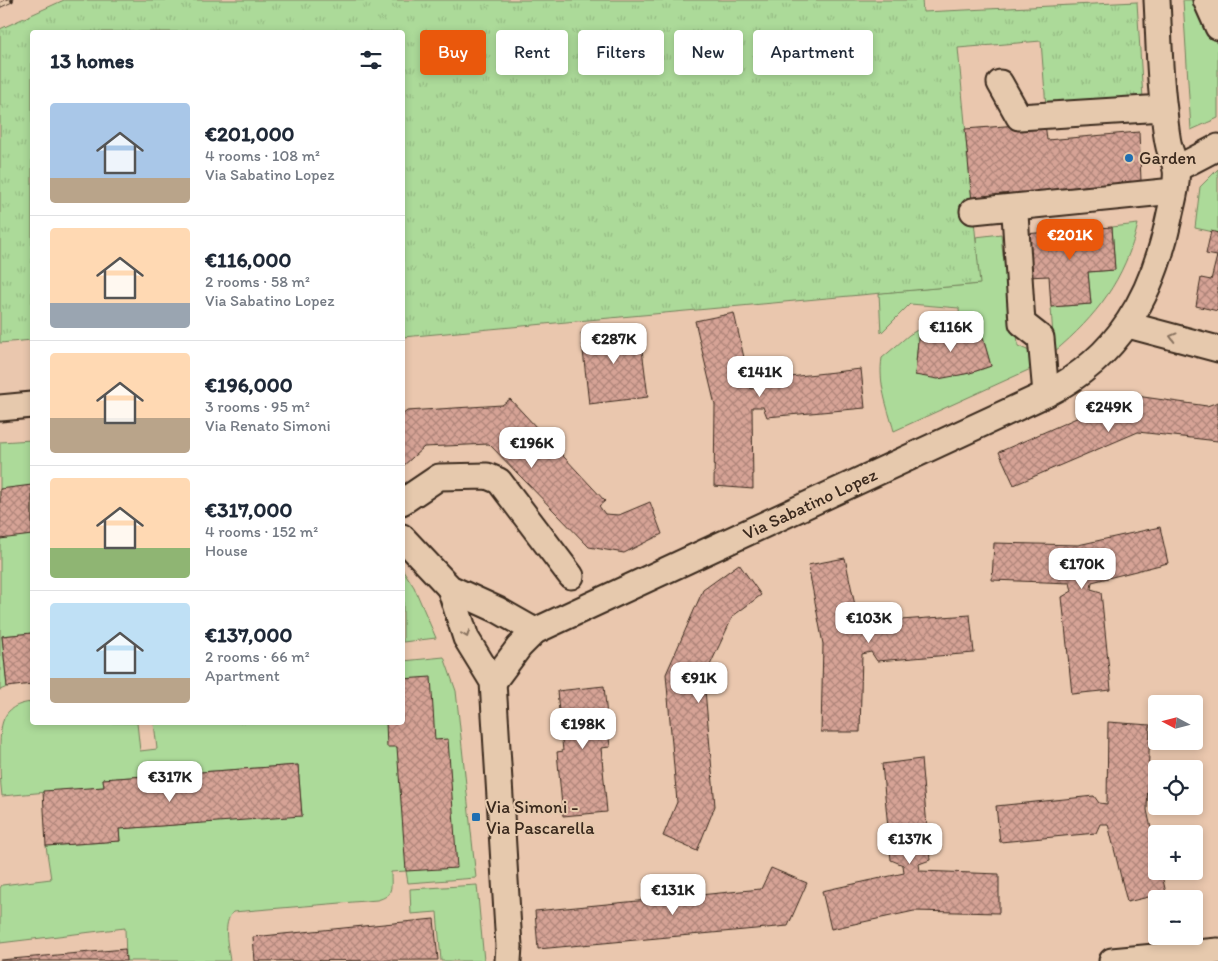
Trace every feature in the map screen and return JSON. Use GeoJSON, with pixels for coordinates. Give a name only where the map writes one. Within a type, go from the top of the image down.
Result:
{"type":"FeatureCollection","features":[{"type":"Feature","properties":{"kind":"street","name":"Via Sabatino Lopez"},"geometry":{"type":"LineString","coordinates":[[492,682],[519,647],[535,632],[1046,394],[1068,383],[1091,366],[1128,325],[1146,295],[1167,227],[1175,180],[1164,108],[1157,0]]}},
{"type":"Feature","properties":{"kind":"street"},"geometry":{"type":"LineString","coordinates":[[1206,0],[1218,27]]}},
{"type":"Feature","properties":{"kind":"street"},"geometry":{"type":"LineString","coordinates":[[1000,83],[1018,117],[1164,108]]}},
{"type":"Feature","properties":{"kind":"street"},"geometry":{"type":"LineString","coordinates":[[973,211],[1175,180],[1218,147]]}},
{"type":"Feature","properties":{"kind":"street"},"geometry":{"type":"LineString","coordinates":[[1015,214],[1022,322],[1041,338],[1046,394]]}},
{"type":"Feature","properties":{"kind":"street"},"geometry":{"type":"LineString","coordinates":[[1128,325],[1218,349]]}},
{"type":"Feature","properties":{"kind":"street"},"geometry":{"type":"LineString","coordinates":[[0,408],[30,405]]}},
{"type":"Feature","properties":{"kind":"street"},"geometry":{"type":"LineString","coordinates":[[405,500],[439,477],[487,476],[499,481],[571,576]]}},
{"type":"Feature","properties":{"kind":"street"},"geometry":{"type":"LineString","coordinates":[[405,540],[450,588],[498,610],[535,632]]}},
{"type":"Feature","properties":{"kind":"street"},"geometry":{"type":"LineString","coordinates":[[450,588],[466,638],[492,682],[510,956]]}},
{"type":"Feature","properties":{"kind":"street"},"geometry":{"type":"LineString","coordinates":[[1112,961],[1218,951]]}},
{"type":"Feature","properties":{"kind":"green space"},"geometry":{"type":"Polygon","coordinates":[[[64,0],[922,0],[923,12],[1137,2],[1143,99],[1046,107],[1041,41],[958,48],[980,284],[405,337],[405,30],[30,30],[30,340],[0,343],[0,29],[64,0]]]}},
{"type":"Feature","properties":{"kind":"green space"},"geometry":{"type":"Polygon","coordinates":[[[1183,0],[1198,0],[1218,46],[1218,118],[1191,130],[1183,0]]]}},
{"type":"Feature","properties":{"kind":"green space"},"geometry":{"type":"Polygon","coordinates":[[[1218,169],[1218,233],[1195,228],[1200,187],[1218,169]]]}},
{"type":"Feature","properties":{"kind":"green space"},"geometry":{"type":"Polygon","coordinates":[[[1138,224],[1125,262],[1107,295],[1083,325],[1054,352],[1051,307],[1091,304],[1088,272],[1115,270],[1112,227],[1138,224]]]}},
{"type":"Feature","properties":{"kind":"green space"},"geometry":{"type":"Polygon","coordinates":[[[1001,234],[1003,256],[1014,281],[1018,346],[1034,353],[1035,367],[894,431],[882,385],[882,358],[909,335],[919,329],[915,375],[954,376],[991,366],[979,324],[960,329],[959,308],[910,304],[881,333],[879,293],[979,284],[976,237],[1001,234]]]}},
{"type":"Feature","properties":{"kind":"green space"},"geometry":{"type":"Polygon","coordinates":[[[30,440],[30,633],[2,636],[7,687],[0,690],[0,442],[30,440]]]}},
{"type":"Feature","properties":{"kind":"green space"},"geometry":{"type":"Polygon","coordinates":[[[405,573],[414,587],[436,638],[405,642],[405,573]]]}},
{"type":"Feature","properties":{"kind":"green space"},"geometry":{"type":"Polygon","coordinates":[[[444,657],[456,691],[476,878],[408,883],[406,871],[391,872],[389,893],[377,900],[233,912],[227,928],[230,961],[126,961],[125,928],[0,943],[0,888],[2,885],[51,879],[46,846],[120,841],[119,829],[302,815],[298,765],[103,779],[104,787],[2,796],[0,734],[4,718],[14,707],[30,702],[30,725],[137,725],[140,751],[157,749],[154,725],[405,725],[405,661],[444,657]]]}},
{"type":"Feature","properties":{"kind":"green space"},"geometry":{"type":"Polygon","coordinates":[[[477,885],[484,961],[441,961],[437,912],[411,914],[410,889],[477,885]]]}},
{"type":"Feature","properties":{"kind":"building"},"geometry":{"type":"Polygon","coordinates":[[[1045,123],[1047,140],[1139,132],[1141,181],[1076,187],[1076,193],[972,202],[965,129],[1045,123]]]}},
{"type":"Feature","properties":{"kind":"building"},"geometry":{"type":"Polygon","coordinates":[[[1112,227],[1115,270],[1088,272],[1091,304],[1051,307],[1049,276],[1027,277],[1024,234],[1112,227]]]}},
{"type":"Feature","properties":{"kind":"building"},"geometry":{"type":"Polygon","coordinates":[[[1211,231],[1218,233],[1218,311],[1196,306],[1201,278],[1211,280],[1217,256],[1206,254],[1211,231]]]}},
{"type":"Feature","properties":{"kind":"building"},"geometry":{"type":"Polygon","coordinates":[[[734,313],[751,389],[760,388],[763,380],[861,369],[865,408],[767,417],[763,407],[752,407],[753,489],[714,486],[715,405],[695,321],[734,313]]]}},
{"type":"Feature","properties":{"kind":"building"},"geometry":{"type":"Polygon","coordinates":[[[979,324],[991,366],[970,373],[938,379],[915,375],[919,329],[951,331],[979,324]]]}},
{"type":"Feature","properties":{"kind":"building"},"geometry":{"type":"Polygon","coordinates":[[[639,326],[648,397],[589,404],[581,333],[639,326]]]}},
{"type":"Feature","properties":{"kind":"building"},"geometry":{"type":"Polygon","coordinates":[[[1129,395],[1207,406],[1218,402],[1218,441],[1138,432],[1014,485],[999,452],[1129,395]]]}},
{"type":"Feature","properties":{"kind":"building"},"geometry":{"type":"Polygon","coordinates":[[[510,399],[605,501],[599,506],[605,514],[619,515],[650,502],[662,534],[624,553],[589,547],[489,444],[424,447],[405,464],[405,413],[407,411],[502,405],[510,399]]]}},
{"type":"Feature","properties":{"kind":"building"},"geometry":{"type":"Polygon","coordinates":[[[30,485],[30,535],[0,539],[0,489],[30,485]]]}},
{"type":"Feature","properties":{"kind":"building"},"geometry":{"type":"Polygon","coordinates":[[[1160,527],[1168,563],[1092,582],[1091,589],[1101,592],[1111,690],[1072,694],[1062,597],[1072,591],[1070,583],[992,580],[994,543],[1078,545],[1160,527]]]}},
{"type":"Feature","properties":{"kind":"building"},"geometry":{"type":"Polygon","coordinates":[[[845,558],[861,634],[870,633],[873,622],[970,615],[974,653],[877,661],[871,652],[862,654],[860,732],[821,732],[823,644],[808,565],[845,558]]]}},
{"type":"Feature","properties":{"kind":"building"},"geometry":{"type":"Polygon","coordinates":[[[739,564],[761,595],[733,616],[704,678],[715,806],[697,851],[663,836],[677,802],[666,674],[703,590],[739,564]]]}},
{"type":"Feature","properties":{"kind":"building"},"geometry":{"type":"Polygon","coordinates":[[[30,633],[30,684],[7,687],[2,636],[30,633]]]}},
{"type":"Feature","properties":{"kind":"building"},"geometry":{"type":"Polygon","coordinates":[[[431,677],[435,740],[448,739],[457,868],[406,871],[397,747],[387,747],[386,725],[405,725],[405,679],[431,677]]]}},
{"type":"Feature","properties":{"kind":"building"},"geometry":{"type":"Polygon","coordinates":[[[604,686],[610,747],[601,748],[607,812],[563,816],[557,752],[563,751],[557,691],[604,686]]]}},
{"type":"Feature","properties":{"kind":"building"},"geometry":{"type":"Polygon","coordinates":[[[1108,722],[1148,725],[1147,810],[1150,825],[1148,825],[1148,880],[1163,880],[1165,890],[1148,890],[1148,897],[1127,902],[1108,824],[1100,824],[1096,833],[1000,842],[996,806],[1094,796],[1099,803],[1107,804],[1108,722]]]}},
{"type":"Feature","properties":{"kind":"building"},"geometry":{"type":"Polygon","coordinates":[[[921,759],[930,860],[919,864],[920,871],[999,874],[999,913],[914,911],[831,929],[822,891],[904,873],[903,865],[891,860],[882,764],[921,759]]]}},
{"type":"Feature","properties":{"kind":"building"},"geometry":{"type":"Polygon","coordinates":[[[298,765],[302,816],[119,829],[120,841],[46,846],[43,791],[104,787],[103,779],[298,765]]]}},
{"type":"Feature","properties":{"kind":"building"},"geometry":{"type":"Polygon","coordinates":[[[771,868],[807,883],[788,926],[538,949],[535,911],[761,889],[771,868]]]}},
{"type":"Feature","properties":{"kind":"building"},"geometry":{"type":"Polygon","coordinates":[[[434,919],[438,960],[255,961],[253,937],[434,919]]]}},
{"type":"Feature","properties":{"kind":"building"},"geometry":{"type":"Polygon","coordinates":[[[125,949],[126,961],[0,961],[0,960],[125,949]]]}},
{"type":"Feature","properties":{"kind":"railway"},"geometry":{"type":"LineString","coordinates":[[0,5],[11,0]]}},
{"type":"Feature","properties":{"kind":"place","name":"Garden"},"geometry":{"type":"Point","coordinates":[1129,158]}},
{"type":"Feature","properties":{"kind":"place","name":"Via Simoni - Via Pascarella"},"geometry":{"type":"Point","coordinates":[476,817]}}]}
